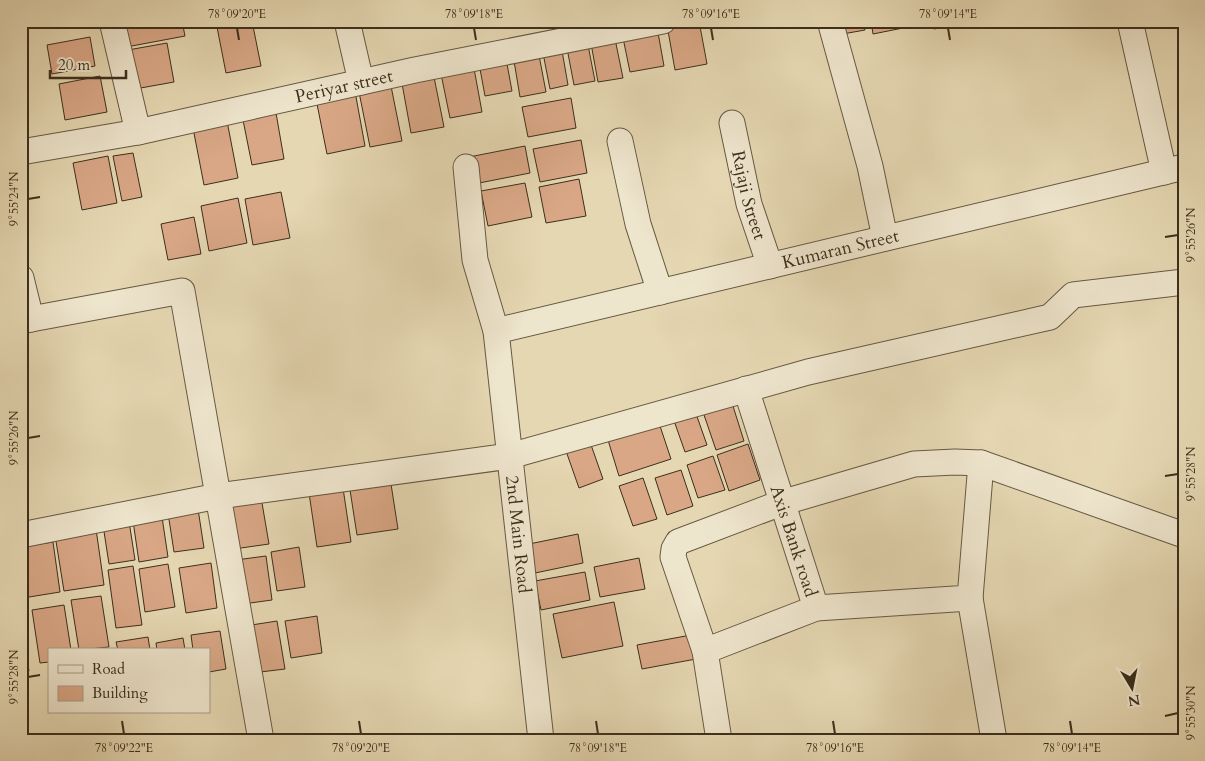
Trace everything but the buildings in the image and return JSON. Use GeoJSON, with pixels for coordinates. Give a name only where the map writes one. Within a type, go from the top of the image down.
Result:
{"type":"FeatureCollection","features":[{"type":"Feature","properties":{"kind":"street"},"geometry":{"type":"LineString","coordinates":[[112,21],[138,132]]}},
{"type":"Feature","properties":{"kind":"street"},"geometry":{"type":"LineString","coordinates":[[347,21],[361,82]]}},
{"type":"Feature","properties":{"kind":"street","name":"Periyar street"},"geometry":{"type":"LineString","coordinates":[[21,152],[138,132],[361,82],[663,21]]}},
{"type":"Feature","properties":{"kind":"street"},"geometry":{"type":"LineString","coordinates":[[830,21],[870,166],[885,238]]}},
{"type":"Feature","properties":{"kind":"street"},"geometry":{"type":"LineString","coordinates":[[1130,21],[1174,170]]}},
{"type":"Feature","properties":{"kind":"street","name":"Rajaji Street"},"geometry":{"type":"LineString","coordinates":[[732,123],[749,204],[770,266]]}},
{"type":"Feature","properties":{"kind":"street"},"geometry":{"type":"LineString","coordinates":[[620,141],[638,224],[660,292]]}},
{"type":"Feature","properties":{"kind":"street","name":"2nd Main Road"},"geometry":{"type":"LineString","coordinates":[[466,167],[475,260],[496,331],[541,740]]}},
{"type":"Feature","properties":{"kind":"street","name":"Kumaran Street"},"geometry":{"type":"LineString","coordinates":[[496,331],[1174,170]]}},
{"type":"Feature","properties":{"kind":"street"},"geometry":{"type":"LineString","coordinates":[[21,278],[26,320],[182,291],[261,740]]}},
{"type":"Feature","properties":{"kind":"street"},"geometry":{"type":"LineString","coordinates":[[21,535],[218,496],[510,456],[808,372],[1050,316],[1073,295],[1184,282]]}},
{"type":"Feature","properties":{"kind":"street","name":"Axis Bank road"},"geometry":{"type":"LineString","coordinates":[[705,651],[816,608],[746,389]]}},
{"type":"Feature","properties":{"kind":"street"},"geometry":{"type":"LineString","coordinates":[[719,740],[705,651],[673,557],[674,549],[678,542],[781,503],[914,464],[955,462],[981,464],[1181,534]]}},
{"type":"Feature","properties":{"kind":"street"},"geometry":{"type":"LineString","coordinates":[[981,464],[970,598],[994,740]]}},
{"type":"Feature","properties":{"kind":"street"},"geometry":{"type":"LineString","coordinates":[[816,608],[970,598]]}}]}
